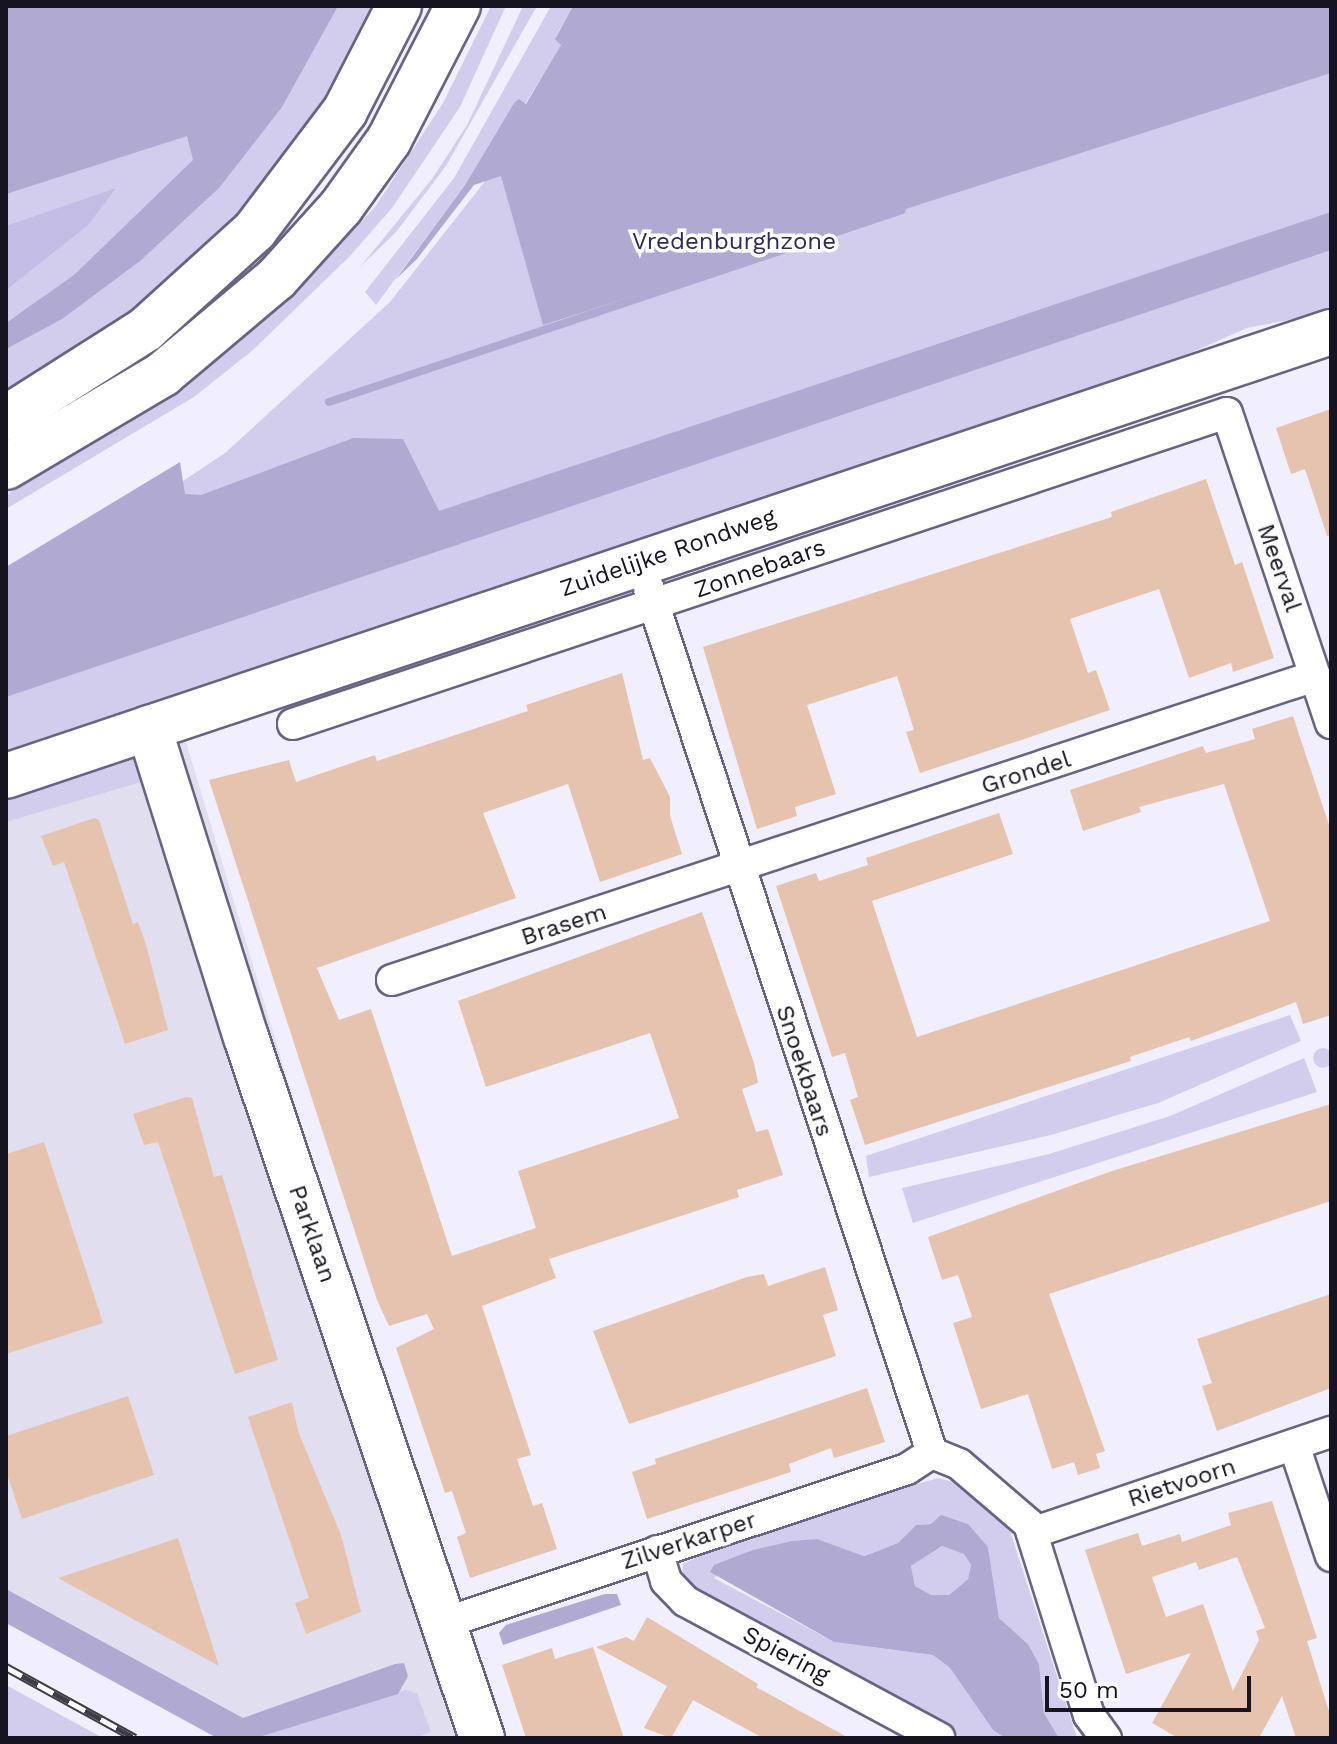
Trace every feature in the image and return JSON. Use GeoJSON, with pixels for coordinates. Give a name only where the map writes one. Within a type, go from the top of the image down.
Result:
{"type":"FeatureCollection","features":[{"type":"Feature","properties":{"kind":"main road"},"geometry":{"type":"LineString","coordinates":[[6,418],[146,329],[255,230],[345,111],[399,6]]}},
{"type":"Feature","properties":{"kind":"main road"},"geometry":{"type":"LineString","coordinates":[[6,467],[163,374],[276,279],[381,153],[421,86],[458,6]]}},
{"type":"Feature","properties":{"kind":"main road","name":"Zuidelijke Rondweg"},"geometry":{"type":"LineString","coordinates":[[6,776],[1331,332]]}},
{"type":"Feature","properties":{"kind":"main road","name":"Parklaan"},"geometry":{"type":"LineString","coordinates":[[149,728],[246,1037],[482,1738]]}},
{"type":"Feature","properties":{"kind":"street","name":"Zonnebaars"},"geometry":{"type":"LineString","coordinates":[[293,724],[1227,413]]}},
{"type":"Feature","properties":{"kind":"street","name":"Meerval"},"geometry":{"type":"LineString","coordinates":[[1227,413],[1331,723]]}},
{"type":"Feature","properties":{"kind":"street","name":"Snoekbaars"},"geometry":{"type":"LineString","coordinates":[[640,562],[737,868],[932,1453]]}},
{"type":"Feature","properties":{"kind":"street","name":"Grondel"},"geometry":{"type":"LineString","coordinates":[[737,868],[1315,676]]}},
{"type":"Feature","properties":{"kind":"street","name":"Brasem"},"geometry":{"type":"LineString","coordinates":[[392,980],[737,868]]}},
{"type":"Feature","properties":{"kind":"street","name":"Rietvoorn"},"geometry":{"type":"LineString","coordinates":[[1032,1533],[1331,1432]]}},
{"type":"Feature","properties":{"kind":"street"},"geometry":{"type":"LineString","coordinates":[[1294,1445],[1331,1556]]}},
{"type":"Feature","properties":{"kind":"street","name":"Zilverkarper"},"geometry":{"type":"LineString","coordinates":[[444,1623],[918,1465],[932,1453]]}},
{"type":"Feature","properties":{"kind":"street"},"geometry":{"type":"LineString","coordinates":[[932,1453],[959,1464],[1017,1510],[1032,1533],[1089,1715],[1106,1738]]}},
{"type":"Feature","properties":{"kind":"street","name":"Spiering"},"geometry":{"type":"LineString","coordinates":[[657,1551],[666,1581],[685,1601],[939,1738]]}},
{"type":"Feature","properties":{"kind":"shaded area"},"geometry":{"type":"Polygon","coordinates":[[[6,6],[338,6],[282,107],[219,188],[140,261],[62,319],[6,349],[6,323],[74,275],[193,160],[187,136],[6,194],[6,6]]]}},
{"type":"Feature","properties":{"kind":"shaded area"},"geometry":{"type":"Polygon","coordinates":[[[573,6],[1331,6],[1331,73],[543,325],[501,176],[474,185],[417,259],[396,279],[465,185],[514,103],[519,99],[526,104],[561,45],[555,39],[573,6]]]}},
{"type":"Feature","properties":{"kind":"shaded area"},"geometry":{"type":"Polygon","coordinates":[[[116,188],[88,225],[6,290],[6,226],[116,188]]]}},
{"type":"Feature","properties":{"kind":"shaded area"},"geometry":{"type":"Polygon","coordinates":[[[1331,212],[1331,250],[6,697],[6,567],[180,462],[185,494],[201,495],[353,438],[403,439],[439,511],[1331,212]]]}},
{"type":"Feature","properties":{"kind":"shaded area"},"geometry":{"type":"Polygon","coordinates":[[[177,712],[485,1738],[253,1738],[6,1604],[6,760],[177,712]]]}},
{"type":"Feature","properties":{"kind":"shaded area"},"geometry":{"type":"Polygon","coordinates":[[[941,1515],[968,1524],[988,1547],[999,1618],[1028,1644],[1039,1664],[1044,1713],[1059,1738],[1005,1738],[993,1730],[950,1668],[933,1655],[834,1642],[710,1572],[714,1565],[753,1550],[792,1541],[817,1539],[864,1556],[898,1543],[916,1525],[931,1524],[941,1515]],[[942,1546],[911,1566],[915,1586],[931,1595],[949,1595],[968,1579],[971,1565],[964,1554],[942,1546]]]}},
{"type":"Feature","properties":{"kind":"shaded area"},"geometry":{"type":"Polygon","coordinates":[[[6,1589],[243,1718],[395,1664],[404,1663],[408,1676],[398,1694],[256,1738],[217,1738],[6,1623],[6,1589]]]}},
{"type":"Feature","properties":{"kind":"shaded area"},"geometry":{"type":"Polygon","coordinates":[[[605,1594],[617,1594],[621,1605],[503,1645],[499,1633],[506,1625],[605,1594]]]}},
{"type":"Feature","properties":{"kind":"green space"},"geometry":{"type":"Polygon","coordinates":[[[6,6],[382,6],[353,65],[265,194],[153,303],[6,400],[6,6]]]}},
{"type":"Feature","properties":{"kind":"green space"},"geometry":{"type":"Polygon","coordinates":[[[491,6],[506,6],[460,107],[392,208],[350,256],[253,350],[194,397],[6,509],[6,495],[180,393],[312,274],[375,207],[443,103],[491,6]]]}},
{"type":"Feature","properties":{"kind":"green space"},"geometry":{"type":"Polygon","coordinates":[[[523,6],[537,6],[446,166],[396,232],[360,267],[432,179],[467,125],[523,6]]]}},
{"type":"Feature","properties":{"kind":"green space"},"geometry":{"type":"Polygon","coordinates":[[[551,6],[573,6],[556,36],[562,45],[525,104],[514,103],[465,185],[376,305],[365,292],[454,178],[551,6]]]}},
{"type":"Feature","properties":{"kind":"green space","name":"Vredenburghzone"},"geometry":{"type":"Polygon","coordinates":[[[1331,6],[1331,312],[1247,328],[1072,405],[6,762],[6,599],[225,453],[390,302],[526,129],[1331,6]]]}},
{"type":"Feature","properties":{"kind":"green space"},"geometry":{"type":"Polygon","coordinates":[[[116,753],[134,759],[148,780],[6,822],[6,790],[116,753]]]}},
{"type":"Feature","properties":{"kind":"green space"},"geometry":{"type":"Polygon","coordinates":[[[1290,1015],[1301,1041],[1158,1103],[1051,1135],[869,1177],[866,1156],[1290,1015]]]}},
{"type":"Feature","properties":{"kind":"green space"},"geometry":{"type":"Polygon","coordinates":[[[1323,1048],[1330,1051],[1333,1058],[1330,1065],[1323,1068],[1316,1065],[1313,1058],[1316,1051],[1323,1048]]]}},
{"type":"Feature","properties":{"kind":"green space"},"geometry":{"type":"Polygon","coordinates":[[[1304,1058],[1317,1092],[913,1223],[902,1188],[1049,1154],[1170,1116],[1304,1058]]]}},
{"type":"Feature","properties":{"kind":"green space"},"geometry":{"type":"Polygon","coordinates":[[[938,1478],[961,1484],[1009,1528],[1077,1738],[1059,1738],[1044,1713],[1039,1664],[1028,1644],[999,1618],[988,1547],[931,1524],[916,1525],[898,1543],[863,1556],[817,1539],[753,1550],[714,1578],[834,1642],[933,1655],[950,1668],[993,1730],[1005,1738],[963,1738],[689,1591],[682,1579],[683,1564],[739,1537],[938,1478]]]}},
{"type":"Feature","properties":{"kind":"green space"},"geometry":{"type":"Polygon","coordinates":[[[942,1546],[964,1553],[971,1565],[968,1579],[949,1595],[930,1595],[915,1586],[911,1566],[942,1546]]]}},
{"type":"Feature","properties":{"kind":"green space"},"geometry":{"type":"Polygon","coordinates":[[[6,1685],[103,1738],[6,1738],[6,1685]]]}},
{"type":"Feature","properties":{"kind":"green space"},"geometry":{"type":"Polygon","coordinates":[[[405,1690],[417,1693],[431,1732],[415,1738],[256,1738],[405,1690]]]}},
{"type":"Feature","properties":{"kind":"building"},"geometry":{"type":"Polygon","coordinates":[[[1331,409],[1331,535],[1327,536],[1305,469],[1291,474],[1276,428],[1331,409]]]}},
{"type":"Feature","properties":{"kind":"building"},"geometry":{"type":"Polygon","coordinates":[[[1206,479],[1235,565],[1242,562],[1274,658],[1233,672],[1231,663],[1189,678],[1159,589],[1070,619],[1088,673],[1096,670],[1110,710],[1015,742],[920,773],[906,732],[914,730],[897,676],[807,705],[836,794],[795,807],[797,816],[757,829],[703,647],[1112,517],[1111,512],[1206,479]]]}},
{"type":"Feature","properties":{"kind":"building"},"geometry":{"type":"Polygon","coordinates":[[[622,673],[643,760],[650,758],[670,797],[670,816],[682,854],[600,882],[568,784],[483,813],[516,898],[317,968],[339,1020],[371,1009],[452,1256],[536,1228],[518,1171],[679,1118],[650,1033],[486,1087],[458,1001],[702,912],[754,1063],[758,1083],[742,1089],[756,1132],[768,1129],[783,1175],[737,1190],[739,1197],[549,1259],[556,1278],[482,1306],[531,1455],[517,1459],[533,1506],[542,1503],[557,1549],[470,1578],[457,1537],[466,1533],[452,1491],[445,1493],[396,1348],[434,1329],[427,1314],[389,1326],[377,1300],[209,780],[289,760],[296,782],[375,755],[377,761],[528,711],[526,705],[622,673]]]}},
{"type":"Feature","properties":{"kind":"building"},"geometry":{"type":"Polygon","coordinates":[[[1293,716],[1331,831],[1331,1015],[1303,1024],[1296,1002],[1191,1041],[1189,1037],[1130,1057],[1131,1061],[865,1145],[850,1100],[858,1097],[845,1053],[832,1057],[776,886],[816,873],[819,881],[868,865],[866,858],[999,813],[1013,854],[872,901],[917,1037],[1131,967],[1270,921],[1224,784],[1139,807],[1141,812],[1083,831],[1070,790],[1203,746],[1206,753],[1255,739],[1252,729],[1293,716]]]}},
{"type":"Feature","properties":{"kind":"building"},"geometry":{"type":"Polygon","coordinates":[[[94,818],[99,820],[133,924],[138,922],[146,944],[168,1030],[125,1044],[64,862],[53,866],[41,836],[94,818]]]}},
{"type":"Feature","properties":{"kind":"building"},"geometry":{"type":"Polygon","coordinates":[[[186,1097],[192,1098],[214,1177],[222,1175],[278,1360],[235,1374],[158,1142],[144,1145],[133,1114],[186,1097]]]}},
{"type":"Feature","properties":{"kind":"building"},"geometry":{"type":"Polygon","coordinates":[[[1331,1104],[1331,1201],[1049,1294],[1105,1451],[1096,1454],[1100,1468],[1078,1475],[1074,1462],[1052,1469],[1028,1394],[981,1409],[953,1323],[972,1317],[958,1275],[942,1280],[928,1237],[1112,1171],[1331,1104]]]}},
{"type":"Feature","properties":{"kind":"building"},"geometry":{"type":"Polygon","coordinates":[[[44,1142],[103,1323],[6,1354],[6,1154],[44,1142]]]}},
{"type":"Feature","properties":{"kind":"building"},"geometry":{"type":"Polygon","coordinates":[[[825,1267],[838,1310],[823,1315],[836,1356],[629,1424],[593,1331],[747,1277],[764,1274],[768,1286],[825,1267]]]}},
{"type":"Feature","properties":{"kind":"building"},"geometry":{"type":"Polygon","coordinates":[[[1331,1294],[1331,1388],[1217,1431],[1202,1386],[1212,1383],[1197,1339],[1331,1294]]]}},
{"type":"Feature","properties":{"kind":"building"},"geometry":{"type":"Polygon","coordinates":[[[867,1388],[885,1442],[834,1458],[831,1448],[789,1464],[791,1472],[647,1519],[632,1472],[656,1464],[655,1459],[867,1388]]]}},
{"type":"Feature","properties":{"kind":"building"},"geometry":{"type":"Polygon","coordinates":[[[128,1396],[154,1475],[22,1519],[6,1471],[6,1436],[128,1396]]]}},
{"type":"Feature","properties":{"kind":"building"},"geometry":{"type":"Polygon","coordinates":[[[292,1402],[298,1431],[341,1535],[361,1612],[306,1634],[295,1603],[309,1598],[248,1417],[292,1402]]]}},
{"type":"Feature","properties":{"kind":"building"},"geometry":{"type":"Polygon","coordinates":[[[1272,1501],[1317,1638],[1307,1641],[1331,1718],[1331,1738],[1296,1738],[1282,1696],[1259,1738],[1178,1738],[1152,1723],[1191,1653],[1126,1674],[1085,1550],[1138,1533],[1142,1546],[1180,1534],[1182,1542],[1231,1525],[1228,1513],[1272,1501]],[[1237,1557],[1199,1570],[1196,1562],[1152,1577],[1166,1617],[1203,1604],[1233,1691],[1259,1640],[1256,1631],[1265,1628],[1237,1557]]]}},
{"type":"Feature","properties":{"kind":"building"},"geometry":{"type":"Polygon","coordinates":[[[178,1538],[219,1666],[58,1578],[178,1538]]]}},
{"type":"Feature","properties":{"kind":"building"},"geometry":{"type":"Polygon","coordinates":[[[647,1617],[758,1684],[756,1687],[849,1738],[763,1738],[693,1700],[671,1738],[644,1728],[667,1686],[596,1647],[626,1637],[634,1641],[647,1617]]]}},
{"type":"Feature","properties":{"kind":"building"},"geometry":{"type":"Polygon","coordinates":[[[593,1647],[624,1738],[526,1738],[502,1665],[552,1648],[555,1659],[593,1647]]]}},
{"type":"Feature","properties":{"kind":"waterway"},"geometry":{"type":"LineString","coordinates":[[329,402],[902,210]]}},
{"type":"Feature","properties":{"kind":"railway"},"geometry":{"type":"LineString","coordinates":[[6,1667],[135,1738]]}}]}
